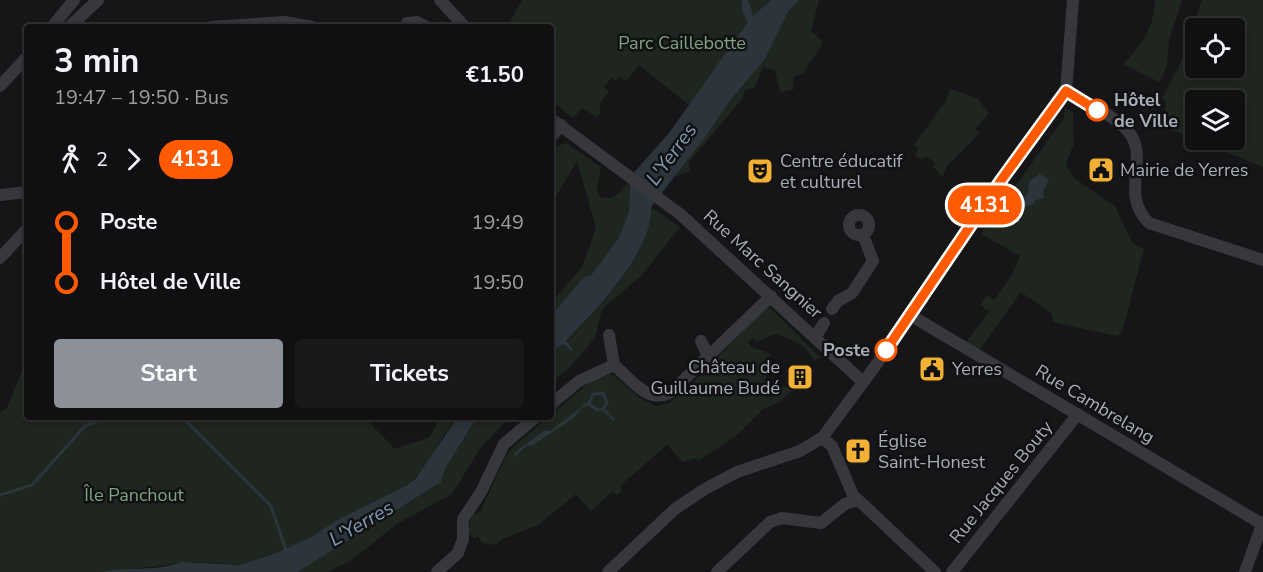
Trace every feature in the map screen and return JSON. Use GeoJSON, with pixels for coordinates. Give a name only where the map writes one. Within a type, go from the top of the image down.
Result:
{"type":"FeatureCollection","features":[{"type":"Feature","properties":{"kind":"street"},"geometry":{"type":"LineString","coordinates":[[54,24],[74,0]]}},
{"type":"Feature","properties":{"kind":"street"},"geometry":{"type":"LineString","coordinates":[[72,24],[98,0]]}},
{"type":"Feature","properties":{"kind":"street"},"geometry":{"type":"LineString","coordinates":[[440,0],[462,24]]}},
{"type":"Feature","properties":{"kind":"street"},"geometry":{"type":"LineString","coordinates":[[610,571],[675,509],[705,489],[736,472],[800,451],[822,438],[1066,91],[1073,0]]}},
{"type":"Feature","properties":{"kind":"street"},"geometry":{"type":"LineString","coordinates":[[255,24],[284,22],[295,24]]}},
{"type":"Feature","properties":{"kind":"street"},"geometry":{"type":"LineString","coordinates":[[0,86],[24,60]]}},
{"type":"Feature","properties":{"kind":"street"},"geometry":{"type":"LineString","coordinates":[[0,94],[24,70]]}},
{"type":"Feature","properties":{"kind":"street"},"geometry":{"type":"LineString","coordinates":[[1066,91],[1123,127],[1132,136],[1136,148],[1134,199],[1142,217],[1149,223],[1263,260]]}},
{"type":"Feature","properties":{"kind":"street","name":"Rue Marc Sangnier"},"geometry":{"type":"LineString","coordinates":[[556,121],[663,200],[816,336],[863,382]]}},
{"type":"Feature","properties":{"kind":"street"},"geometry":{"type":"LineString","coordinates":[[0,195],[24,192]]}},
{"type":"Feature","properties":{"kind":"street"},"geometry":{"type":"LineString","coordinates":[[0,258],[24,232]]}},
{"type":"Feature","properties":{"kind":"street"},"geometry":{"type":"LineString","coordinates":[[832,309],[837,301],[852,292],[873,261],[863,236]]}},
{"type":"Feature","properties":{"kind":"street"},"geometry":{"type":"LineString","coordinates":[[609,335],[614,365],[644,392],[654,398],[663,397],[771,296]]}},
{"type":"Feature","properties":{"kind":"street","name":"Rue Cambrelang"},"geometry":{"type":"LineString","coordinates":[[910,315],[1263,523]]}},
{"type":"Feature","properties":{"kind":"street"},"geometry":{"type":"LineString","coordinates":[[816,336],[824,323]]}},
{"type":"Feature","properties":{"kind":"street"},"geometry":{"type":"LineString","coordinates":[[701,341],[708,356]]}},
{"type":"Feature","properties":{"kind":"street"},"geometry":{"type":"LineString","coordinates":[[554,402],[579,381],[614,365]]}},
{"type":"Feature","properties":{"kind":"street","name":"Rue Jacques Bouty"},"geometry":{"type":"LineString","coordinates":[[952,572],[1078,414]]}},
{"type":"Feature","properties":{"kind":"street"},"geometry":{"type":"LineString","coordinates":[[437,572],[458,553],[463,539],[463,519],[481,492],[504,444],[532,420]]}},
{"type":"Feature","properties":{"kind":"street"},"geometry":{"type":"LineString","coordinates":[[822,438],[832,446],[848,486],[858,500],[935,572]]}},
{"type":"Feature","properties":{"kind":"street"},"geometry":{"type":"LineString","coordinates":[[717,572],[770,522],[782,518],[821,523],[845,504],[858,500]]}},
{"type":"Feature","properties":{"kind":"street"},"geometry":{"type":"LineString","coordinates":[[1245,572],[1263,523]]}},
{"type":"Feature","properties":{"kind":"green space","name":"Parc Caillebotte"},"geometry":{"type":"Polygon","coordinates":[[[522,0],[773,0],[690,106],[639,65],[626,81],[620,77],[616,81],[611,78],[604,87],[609,92],[599,104],[601,112],[596,117],[582,108],[573,118],[554,103],[554,24],[509,24],[522,0]]]}},
{"type":"Feature","properties":{"kind":"green space"},"geometry":{"type":"Polygon","coordinates":[[[791,0],[819,0],[811,31],[823,42],[804,73],[793,77],[794,89],[780,92],[775,70],[763,67],[754,88],[745,90],[742,99],[689,162],[690,171],[678,176],[670,174],[791,0]]]}},
{"type":"Feature","properties":{"kind":"green space"},"geometry":{"type":"Polygon","coordinates":[[[1155,0],[1182,0],[1169,40],[1167,66],[1159,82],[1123,64],[1146,35],[1152,19],[1155,0]]]}},
{"type":"Feature","properties":{"kind":"green space"},"geometry":{"type":"Polygon","coordinates":[[[1202,0],[1263,0],[1263,167],[1221,150],[1245,150],[1245,90],[1185,90],[1185,135],[1172,130],[1165,120],[1166,101],[1162,99],[1185,49],[1185,78],[1245,78],[1245,18],[1196,18],[1202,0]]]}},
{"type":"Feature","properties":{"kind":"green space"},"geometry":{"type":"Polygon","coordinates":[[[950,89],[977,98],[989,113],[975,129],[980,133],[946,167],[943,177],[933,167],[936,163],[925,156],[922,160],[915,155],[919,149],[914,145],[945,102],[950,89]]]}},
{"type":"Feature","properties":{"kind":"green space"},"geometry":{"type":"Polygon","coordinates":[[[1065,108],[1073,112],[1074,143],[1066,165],[1074,178],[1115,206],[1133,244],[1144,249],[1122,333],[1116,336],[1053,322],[1052,314],[1021,292],[979,351],[966,342],[989,312],[980,305],[987,295],[994,300],[1012,275],[1020,256],[981,234],[1064,118],[1065,108]]]}},
{"type":"Feature","properties":{"kind":"green space"},"geometry":{"type":"Polygon","coordinates":[[[566,143],[601,167],[597,189],[600,197],[613,197],[629,182],[629,212],[618,239],[592,274],[583,278],[554,312],[554,300],[582,267],[596,228],[577,161],[555,198],[554,147],[566,143]]]}},
{"type":"Feature","properties":{"kind":"green space"},"geometry":{"type":"Polygon","coordinates":[[[651,207],[680,227],[641,276],[602,309],[595,338],[569,368],[554,380],[554,350],[564,344],[571,351],[573,349],[566,342],[621,279],[643,242],[649,224],[651,207]]]}},
{"type":"Feature","properties":{"kind":"green space"},"geometry":{"type":"Polygon","coordinates":[[[768,306],[821,358],[813,360],[802,346],[774,334],[757,342],[753,338],[748,343],[752,347],[771,354],[761,365],[770,386],[788,387],[792,390],[780,402],[763,409],[735,437],[698,461],[696,458],[683,462],[667,445],[621,485],[621,491],[617,495],[613,491],[591,511],[576,494],[538,525],[502,539],[496,545],[482,543],[478,536],[474,538],[468,533],[472,515],[480,512],[506,456],[513,447],[545,420],[554,420],[554,412],[592,380],[612,374],[641,399],[656,406],[669,403],[687,389],[768,306]]]}},
{"type":"Feature","properties":{"kind":"green space","name":"Île Panchout"},"geometry":{"type":"Polygon","coordinates":[[[24,366],[24,420],[367,420],[395,449],[430,437],[438,420],[456,420],[444,435],[427,466],[406,486],[308,540],[277,553],[239,565],[195,562],[102,572],[0,572],[0,413],[7,408],[24,366]]]}},
{"type":"Feature","properties":{"kind":"green space"},"geometry":{"type":"Polygon","coordinates":[[[475,420],[507,420],[481,447],[452,494],[397,524],[350,561],[328,572],[298,572],[441,482],[445,469],[475,420]]]}},
{"type":"Feature","properties":{"kind":"water","name":"L'Yerres"},"geometry":{"type":"Polygon","coordinates":[[[742,0],[748,0],[753,16],[771,0],[799,0],[788,11],[765,59],[728,103],[706,136],[651,207],[649,224],[643,242],[621,279],[566,341],[573,349],[571,351],[564,344],[554,350],[554,312],[583,278],[592,274],[618,239],[629,212],[630,177],[669,133],[748,22],[742,11],[742,0]]]}},
{"type":"Feature","properties":{"kind":"water"},"geometry":{"type":"Polygon","coordinates":[[[1040,174],[1049,180],[1043,191],[1044,198],[1025,206],[1023,200],[1028,193],[1029,181],[1040,174]]]}},
{"type":"Feature","properties":{"kind":"water"},"geometry":{"type":"Polygon","coordinates":[[[584,405],[574,418],[533,445],[526,446],[515,457],[515,453],[525,444],[543,431],[550,431],[584,405]]]}},
{"type":"Feature","properties":{"kind":"water","name":"L'Yerres"},"geometry":{"type":"Polygon","coordinates":[[[456,420],[475,420],[445,469],[441,482],[298,572],[102,572],[163,567],[182,562],[239,565],[277,553],[313,536],[337,520],[406,486],[416,478],[456,420]]]}},
{"type":"Feature","properties":{"kind":"waterway"},"geometry":{"type":"LineString","coordinates":[[589,404],[593,394],[603,393],[607,403],[603,409]]}},
{"type":"Feature","properties":{"kind":"waterway"},"geometry":{"type":"LineString","coordinates":[[584,405],[589,404],[597,410],[603,409],[608,414]]}},
{"type":"Feature","properties":{"kind":"waterway"},"geometry":{"type":"LineString","coordinates":[[0,495],[32,485],[85,426],[99,420]]}},
{"type":"Feature","properties":{"kind":"waterway"},"geometry":{"type":"LineString","coordinates":[[185,420],[271,506],[287,553]]}},
{"type":"Feature","properties":{"kind":"bus line","name":"4131"},"geometry":{"type":"LineString","coordinates":[[886,350],[1002,179],[1066,91],[1097,110]]}},
{"type":"Feature","properties":{"kind":"place","name":"Hôtel de Ville"},"geometry":{"type":"Point","coordinates":[1097,110]}},
{"type":"Feature","properties":{"kind":"place","name":"Mairie de Yerres"},"geometry":{"type":"Point","coordinates":[1101,170]}},
{"type":"Feature","properties":{"kind":"place","name":"Centre éducatif et culturel"},"geometry":{"type":"Point","coordinates":[760,171]}},
{"type":"Feature","properties":{"kind":"place","name":"Poste"},"geometry":{"type":"Point","coordinates":[886,350]}},
{"type":"Feature","properties":{"kind":"place","name":"Yerres"},"geometry":{"type":"Point","coordinates":[932,369]}},
{"type":"Feature","properties":{"kind":"place","name":"Château de Guillaume Budé"},"geometry":{"type":"Point","coordinates":[800,377]}},
{"type":"Feature","properties":{"kind":"place","name":"Église Saint-Honest"},"geometry":{"type":"Point","coordinates":[858,451]}}]}
